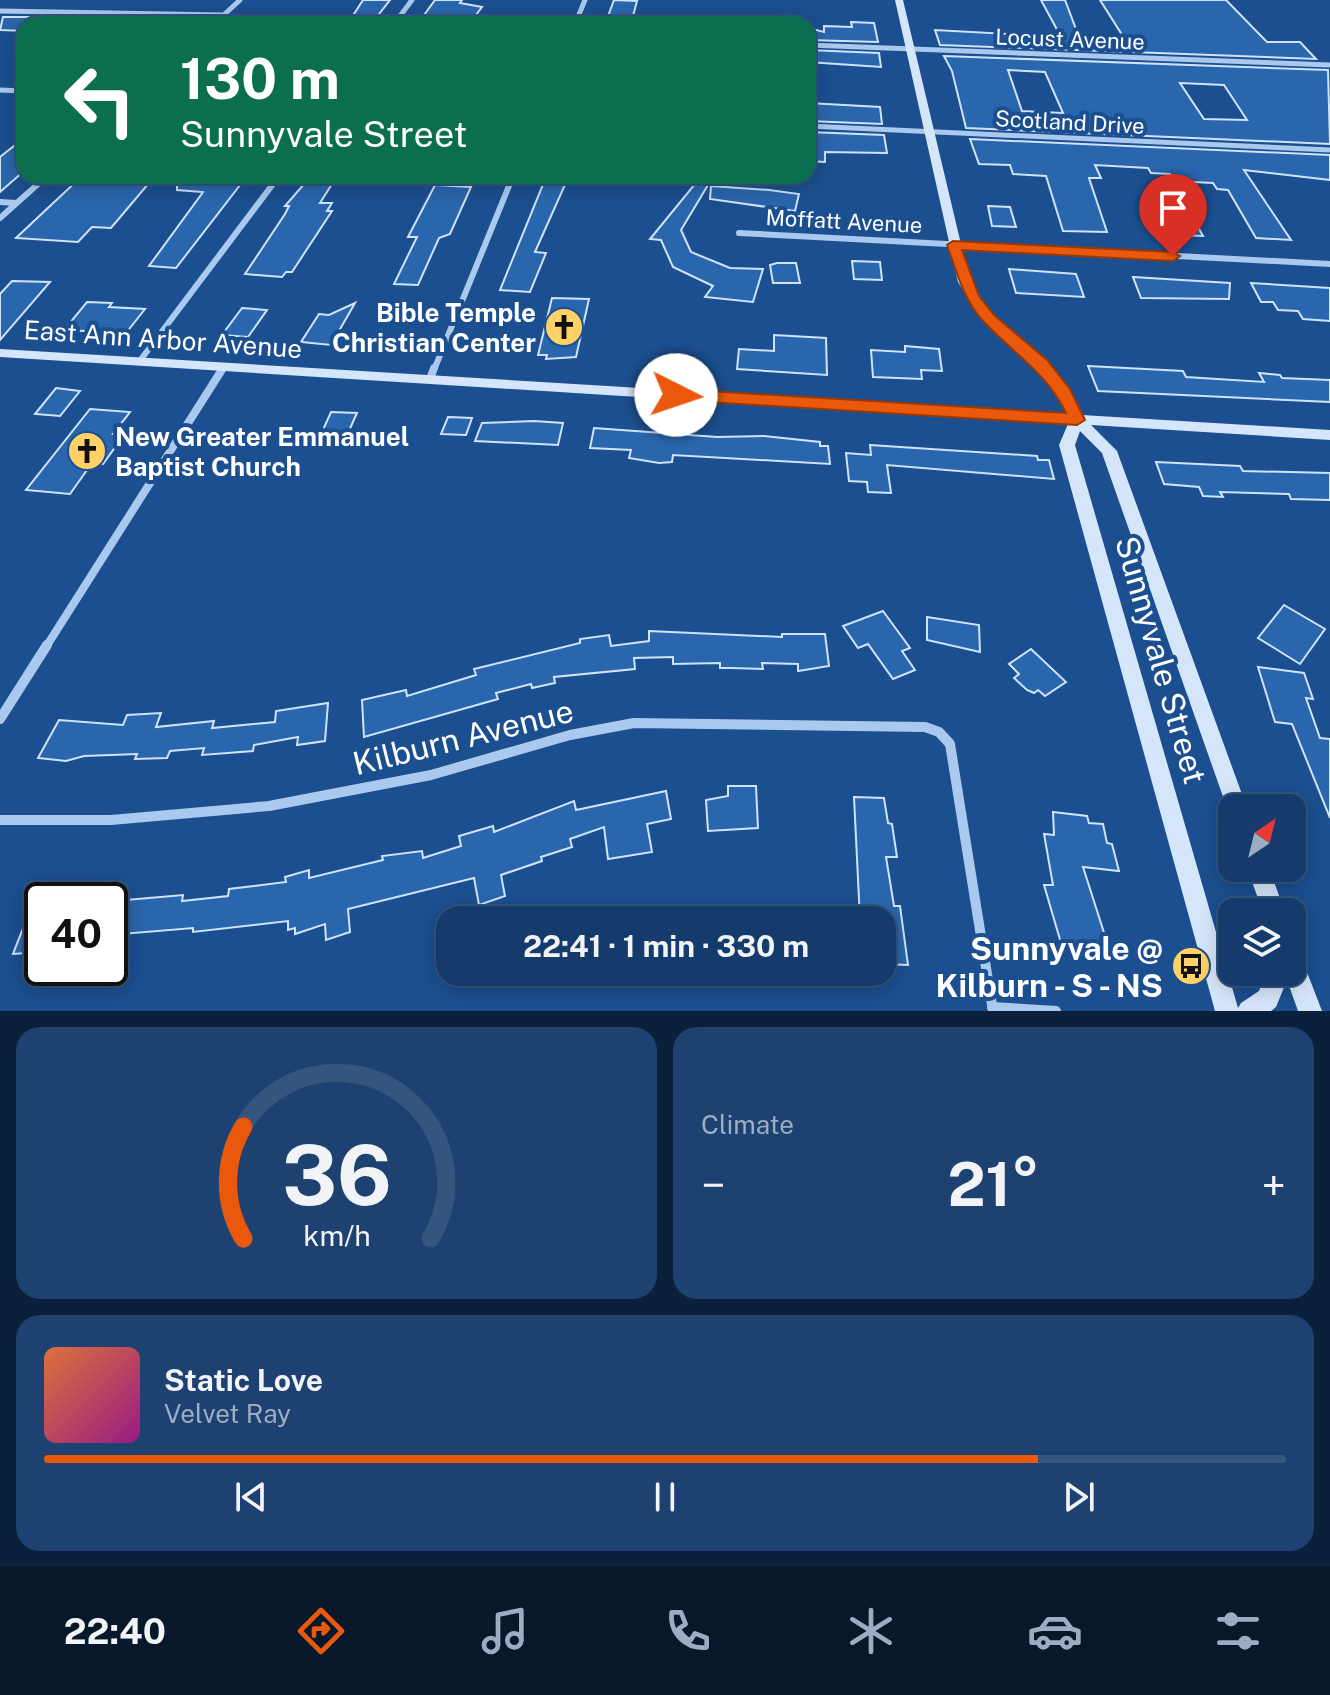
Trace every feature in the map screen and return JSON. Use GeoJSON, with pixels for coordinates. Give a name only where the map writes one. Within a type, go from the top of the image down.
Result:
{"type":"FeatureCollection","features":[{"type":"Feature","properties":{"kind":"street"},"geometry":{"type":"LineString","coordinates":[[0,11],[223,15],[240,0]]}},
{"type":"Feature","properties":{"kind":"street","name":"Sunnyvale Street"},"geometry":{"type":"LineString","coordinates":[[899,0],[953,245],[972,297],[989,319],[1042,364],[1064,393],[1077,420],[1109,451],[1232,794]]}},
{"type":"Feature","properties":{"kind":"street","name":"Locust Avenue"},"geometry":{"type":"LineString","coordinates":[[816,45],[1330,65]]}},
{"type":"Feature","properties":{"kind":"street","name":"Scotland Drive"},"geometry":{"type":"LineString","coordinates":[[816,126],[1330,150]]}},
{"type":"Feature","properties":{"kind":"street"},"geometry":{"type":"LineString","coordinates":[[0,218],[38,184]]}},
{"type":"Feature","properties":{"kind":"street"},"geometry":{"type":"LineString","coordinates":[[139,362],[273,184]]}},
{"type":"Feature","properties":{"kind":"street"},"geometry":{"type":"LineString","coordinates":[[430,379],[510,184]]}},
{"type":"Feature","properties":{"kind":"street"},"geometry":{"type":"LineString","coordinates":[[0,202],[16,203]]}},
{"type":"Feature","properties":{"kind":"street","name":"Moffatt Avenue"},"geometry":{"type":"LineString","coordinates":[[739,233],[1330,264]]}},
{"type":"Feature","properties":{"kind":"street","name":"East Ann Arbor Avenue"},"geometry":{"type":"LineString","coordinates":[[0,353],[1330,435]]}},
{"type":"Feature","properties":{"kind":"street"},"geometry":{"type":"LineString","coordinates":[[0,719],[223,368]]}},
{"type":"Feature","properties":{"kind":"street","name":"Sunnyvale Street"},"geometry":{"type":"LineString","coordinates":[[1077,420],[1067,445],[1227,1011]]}},
{"type":"Feature","properties":{"kind":"street","name":"Kilburn Avenue"},"geometry":{"type":"LineString","coordinates":[[0,820],[111,823],[189,818],[298,804],[434,775],[564,735],[671,720],[925,727],[939,732],[950,744],[992,1009]]}},
{"type":"Feature","properties":{"kind":"street"},"geometry":{"type":"LineString","coordinates":[[1249,1011],[1268,999],[1273,986]]}},
{"type":"Feature","properties":{"kind":"street"},"geometry":{"type":"LineString","coordinates":[[1301,986],[1310,1011]]}},
{"type":"Feature","properties":{"kind":"street"},"geometry":{"type":"LineString","coordinates":[[992,1009],[1056,1011]]}},
{"type":"Feature","properties":{"kind":"building"},"geometry":{"type":"Polygon","coordinates":[[[363,0],[390,0],[378,16],[353,16],[363,0]]]}},
{"type":"Feature","properties":{"kind":"building"},"geometry":{"type":"Polygon","coordinates":[[[435,0],[462,0],[460,3],[482,7],[475,16],[423,16],[435,0]]]}},
{"type":"Feature","properties":{"kind":"building"},"geometry":{"type":"Polygon","coordinates":[[[614,0],[637,1],[633,16],[608,16],[614,0]]]}},
{"type":"Feature","properties":{"kind":"building"},"geometry":{"type":"Polygon","coordinates":[[[1041,0],[1065,0],[1079,37],[1124,38],[1100,0],[1226,0],[1267,42],[1300,42],[1316,59],[940,45],[935,30],[1061,37],[1041,0]]]}},
{"type":"Feature","properties":{"kind":"building"},"geometry":{"type":"Polygon","coordinates":[[[3,17],[16,17],[16,31],[0,30],[3,17]]]}},
{"type":"Feature","properties":{"kind":"building"},"geometry":{"type":"Polygon","coordinates":[[[851,22],[874,23],[878,42],[816,40],[816,30],[824,32],[824,26],[852,27],[851,22]]]}},
{"type":"Feature","properties":{"kind":"building"},"geometry":{"type":"Polygon","coordinates":[[[816,50],[879,53],[881,67],[816,63],[816,50]]]}},
{"type":"Feature","properties":{"kind":"building"},"geometry":{"type":"Polygon","coordinates":[[[944,56],[1328,70],[1330,144],[966,128],[952,71],[944,56]],[[1008,70],[1022,111],[1063,113],[1045,72],[1008,70]],[[1180,83],[1204,119],[1247,120],[1224,85],[1180,83]]]}},
{"type":"Feature","properties":{"kind":"building"},"geometry":{"type":"Polygon","coordinates":[[[816,103],[880,107],[882,124],[816,121],[816,103]]]}},
{"type":"Feature","properties":{"kind":"building"},"geometry":{"type":"Polygon","coordinates":[[[816,132],[884,135],[887,153],[825,152],[825,162],[816,161],[816,132]]]}},
{"type":"Feature","properties":{"kind":"building"},"geometry":{"type":"Polygon","coordinates":[[[970,139],[1330,155],[1330,180],[1244,170],[1291,240],[1256,238],[1228,190],[1217,189],[1213,183],[1174,181],[1170,174],[1151,173],[1148,168],[1095,165],[1101,178],[1089,178],[1107,232],[1063,231],[1046,176],[1013,174],[1010,165],[979,164],[970,139]]]}},
{"type":"Feature","properties":{"kind":"building"},"geometry":{"type":"Polygon","coordinates":[[[16,144],[16,178],[0,192],[0,157],[16,144]]]}},
{"type":"Feature","properties":{"kind":"building"},"geometry":{"type":"Polygon","coordinates":[[[73,184],[148,184],[111,228],[92,227],[78,242],[16,238],[73,184]]]}},
{"type":"Feature","properties":{"kind":"building"},"geometry":{"type":"Polygon","coordinates":[[[177,184],[241,184],[176,268],[149,266],[203,192],[177,190],[177,184]]]}},
{"type":"Feature","properties":{"kind":"building"},"geometry":{"type":"Polygon","coordinates":[[[304,184],[332,184],[320,203],[332,203],[327,211],[332,211],[292,272],[286,272],[282,277],[245,274],[285,214],[289,206],[285,206],[304,184]]]}},
{"type":"Feature","properties":{"kind":"building"},"geometry":{"type":"Polygon","coordinates":[[[543,184],[565,184],[535,252],[546,253],[530,292],[500,290],[543,184]]]}},
{"type":"Feature","properties":{"kind":"building"},"geometry":{"type":"Polygon","coordinates":[[[695,184],[706,184],[681,230],[691,252],[730,268],[763,269],[753,302],[705,297],[713,286],[673,267],[661,240],[650,239],[695,184]]]}},
{"type":"Feature","properties":{"kind":"building"},"geometry":{"type":"Polygon","coordinates":[[[435,185],[471,187],[450,234],[439,238],[418,285],[394,284],[417,237],[408,237],[435,185]]]}},
{"type":"Feature","properties":{"kind":"building"},"geometry":{"type":"Polygon","coordinates":[[[711,186],[799,194],[795,211],[710,199],[711,186]]]}},
{"type":"Feature","properties":{"kind":"building"},"geometry":{"type":"Polygon","coordinates":[[[988,206],[1010,207],[1016,227],[992,226],[988,206]]]}},
{"type":"Feature","properties":{"kind":"building"},"geometry":{"type":"Polygon","coordinates":[[[1167,217],[1193,218],[1203,236],[1176,235],[1167,217]]]}},
{"type":"Feature","properties":{"kind":"building"},"geometry":{"type":"Polygon","coordinates":[[[852,261],[880,262],[882,280],[854,279],[852,261]]]}},
{"type":"Feature","properties":{"kind":"building"},"geometry":{"type":"Polygon","coordinates":[[[796,263],[800,283],[773,283],[770,265],[796,263]]]}},
{"type":"Feature","properties":{"kind":"building"},"geometry":{"type":"Polygon","coordinates":[[[1009,269],[1076,274],[1084,297],[1016,293],[1009,269]]]}},
{"type":"Feature","properties":{"kind":"building"},"geometry":{"type":"Polygon","coordinates":[[[1133,277],[1230,283],[1229,299],[1141,298],[1133,277]]]}},
{"type":"Feature","properties":{"kind":"building"},"geometry":{"type":"Polygon","coordinates":[[[12,281],[50,282],[0,340],[0,294],[12,281]]]}},
{"type":"Feature","properties":{"kind":"building"},"geometry":{"type":"Polygon","coordinates":[[[1251,283],[1330,288],[1330,321],[1303,319],[1298,311],[1278,310],[1273,302],[1261,302],[1251,283]]]}},
{"type":"Feature","properties":{"kind":"building","name":"Bible Temple Christian Center"},"geometry":{"type":"Polygon","coordinates":[[[552,298],[589,299],[576,357],[546,359],[547,355],[538,355],[552,298]]]}},
{"type":"Feature","properties":{"kind":"building"},"geometry":{"type":"Polygon","coordinates":[[[87,302],[145,309],[126,333],[64,330],[87,302]]]}},
{"type":"Feature","properties":{"kind":"building"},"geometry":{"type":"Polygon","coordinates":[[[355,303],[331,345],[301,342],[319,314],[329,315],[355,303]]]}},
{"type":"Feature","properties":{"kind":"building"},"geometry":{"type":"Polygon","coordinates":[[[242,308],[267,310],[248,337],[222,335],[242,308]]]}},
{"type":"Feature","properties":{"kind":"building"},"geometry":{"type":"Polygon","coordinates":[[[774,335],[826,338],[827,375],[737,369],[739,349],[774,351],[774,335]]]}},
{"type":"Feature","properties":{"kind":"building"},"geometry":{"type":"Polygon","coordinates":[[[905,346],[939,349],[942,371],[921,370],[922,379],[873,377],[871,350],[905,352],[905,346]]]}},
{"type":"Feature","properties":{"kind":"building"},"geometry":{"type":"Polygon","coordinates":[[[1088,366],[1183,371],[1186,377],[1264,382],[1259,373],[1280,375],[1282,378],[1330,380],[1330,402],[1098,391],[1088,366]]]}},
{"type":"Feature","properties":{"kind":"building"},"geometry":{"type":"Polygon","coordinates":[[[56,388],[80,391],[60,416],[35,414],[56,388]]]}},
{"type":"Feature","properties":{"kind":"building","name":"New Greater Emmanuel Baptist Church"},"geometry":{"type":"Polygon","coordinates":[[[90,409],[130,412],[113,434],[124,435],[103,464],[92,463],[70,494],[26,490],[90,409]]]}},
{"type":"Feature","properties":{"kind":"building"},"geometry":{"type":"Polygon","coordinates":[[[331,412],[357,413],[344,442],[318,441],[331,412]]]}},
{"type":"Feature","properties":{"kind":"building"},"geometry":{"type":"Polygon","coordinates":[[[448,417],[472,418],[466,435],[441,434],[448,417]]]}},
{"type":"Feature","properties":{"kind":"building"},"geometry":{"type":"Polygon","coordinates":[[[482,423],[563,423],[558,445],[475,441],[482,423]]]}},
{"type":"Feature","properties":{"kind":"building"},"geometry":{"type":"Polygon","coordinates":[[[594,428],[717,437],[764,436],[820,442],[820,446],[828,446],[830,464],[673,455],[672,462],[659,463],[629,458],[631,450],[590,448],[594,428]]]}},
{"type":"Feature","properties":{"kind":"building"},"geometry":{"type":"Polygon","coordinates":[[[870,445],[1037,456],[1038,460],[1049,460],[1054,479],[887,465],[891,493],[868,492],[867,482],[849,481],[846,453],[871,455],[870,445]]]}},
{"type":"Feature","properties":{"kind":"building"},"geometry":{"type":"Polygon","coordinates":[[[1156,462],[1240,466],[1243,471],[1330,473],[1330,500],[1291,499],[1289,494],[1220,492],[1223,497],[1203,496],[1199,487],[1164,484],[1156,462]]]}},
{"type":"Feature","properties":{"kind":"building"},"geometry":{"type":"Polygon","coordinates":[[[1284,605],[1325,629],[1300,664],[1258,638],[1284,605]]]}},
{"type":"Feature","properties":{"kind":"building"},"geometry":{"type":"Polygon","coordinates":[[[883,611],[910,648],[902,651],[915,670],[893,679],[868,644],[858,648],[843,626],[883,611]]]}},
{"type":"Feature","properties":{"kind":"building"},"geometry":{"type":"Polygon","coordinates":[[[927,617],[979,625],[980,652],[927,640],[927,617]]]}},
{"type":"Feature","properties":{"kind":"building"},"geometry":{"type":"Polygon","coordinates":[[[649,631],[782,637],[782,634],[825,634],[829,666],[798,671],[798,664],[762,663],[763,669],[720,668],[720,663],[673,664],[673,657],[634,658],[635,669],[554,677],[555,683],[532,688],[531,684],[496,693],[498,699],[364,737],[362,700],[406,690],[407,696],[476,675],[474,669],[580,643],[580,639],[609,635],[611,646],[649,641],[649,631]]]}},
{"type":"Feature","properties":{"kind":"building"},"geometry":{"type":"Polygon","coordinates":[[[1031,649],[1066,682],[1045,696],[1038,690],[1034,693],[1027,690],[1014,678],[1019,674],[1009,664],[1031,649]]]}},
{"type":"Feature","properties":{"kind":"building"},"geometry":{"type":"Polygon","coordinates":[[[1258,667],[1304,673],[1313,699],[1306,698],[1320,738],[1330,739],[1330,818],[1292,724],[1275,722],[1258,667]]]}},
{"type":"Feature","properties":{"kind":"building"},"geometry":{"type":"Polygon","coordinates":[[[328,703],[325,741],[297,745],[298,737],[254,745],[253,751],[202,755],[204,748],[170,751],[167,758],[135,759],[137,754],[84,756],[66,761],[38,758],[59,720],[123,725],[127,715],[161,713],[156,727],[214,721],[212,728],[275,722],[276,711],[328,703]]]}},
{"type":"Feature","properties":{"kind":"building"},"geometry":{"type":"Polygon","coordinates":[[[728,786],[756,786],[758,828],[708,831],[706,800],[728,796],[728,786]]]}},
{"type":"Feature","properties":{"kind":"building"},"geometry":{"type":"Polygon","coordinates":[[[666,791],[671,819],[647,824],[652,852],[608,859],[604,827],[570,839],[572,847],[541,857],[542,861],[501,875],[505,896],[479,905],[474,878],[348,909],[350,932],[326,940],[325,924],[295,934],[295,928],[288,930],[288,921],[193,932],[193,928],[128,933],[128,900],[183,895],[182,901],[228,896],[229,889],[286,882],[285,877],[309,870],[309,878],[383,860],[382,856],[422,851],[423,858],[461,846],[459,836],[493,826],[494,832],[574,801],[576,810],[666,791]]]}},
{"type":"Feature","properties":{"kind":"building"},"geometry":{"type":"Polygon","coordinates":[[[854,797],[884,798],[897,857],[886,857],[894,906],[859,906],[854,797]]]}},
{"type":"Feature","properties":{"kind":"building"},"geometry":{"type":"Polygon","coordinates":[[[1053,812],[1087,816],[1089,823],[1103,824],[1107,843],[1112,844],[1119,871],[1083,867],[1107,942],[1061,943],[1044,885],[1053,885],[1044,834],[1054,835],[1053,812]]]}},
{"type":"Feature","properties":{"kind":"building"},"geometry":{"type":"Polygon","coordinates":[[[896,906],[900,906],[908,965],[896,965],[896,906]]]}},
{"type":"Feature","properties":{"kind":"building"},"geometry":{"type":"Polygon","coordinates":[[[24,926],[24,953],[13,954],[24,926]]]}},
{"type":"Feature","properties":{"kind":"place","name":"Bible Temple Christian Center"},"geometry":{"type":"Point","coordinates":[564,327]}},
{"type":"Feature","properties":{"kind":"place","name":"New Greater Emmanuel Baptist Church"},"geometry":{"type":"Point","coordinates":[87,451]}},
{"type":"Feature","properties":{"kind":"place","name":"Sunnyvale @ Kilburn - S - NS"},"geometry":{"type":"Point","coordinates":[1191,966]}},
{"type":"Feature","properties":{"kind":"route"},"geometry":{"type":"LineString","coordinates":[[676,395],[1077,420],[1064,393],[1042,364],[989,319],[972,297],[953,245],[1173,256]]}}]}
